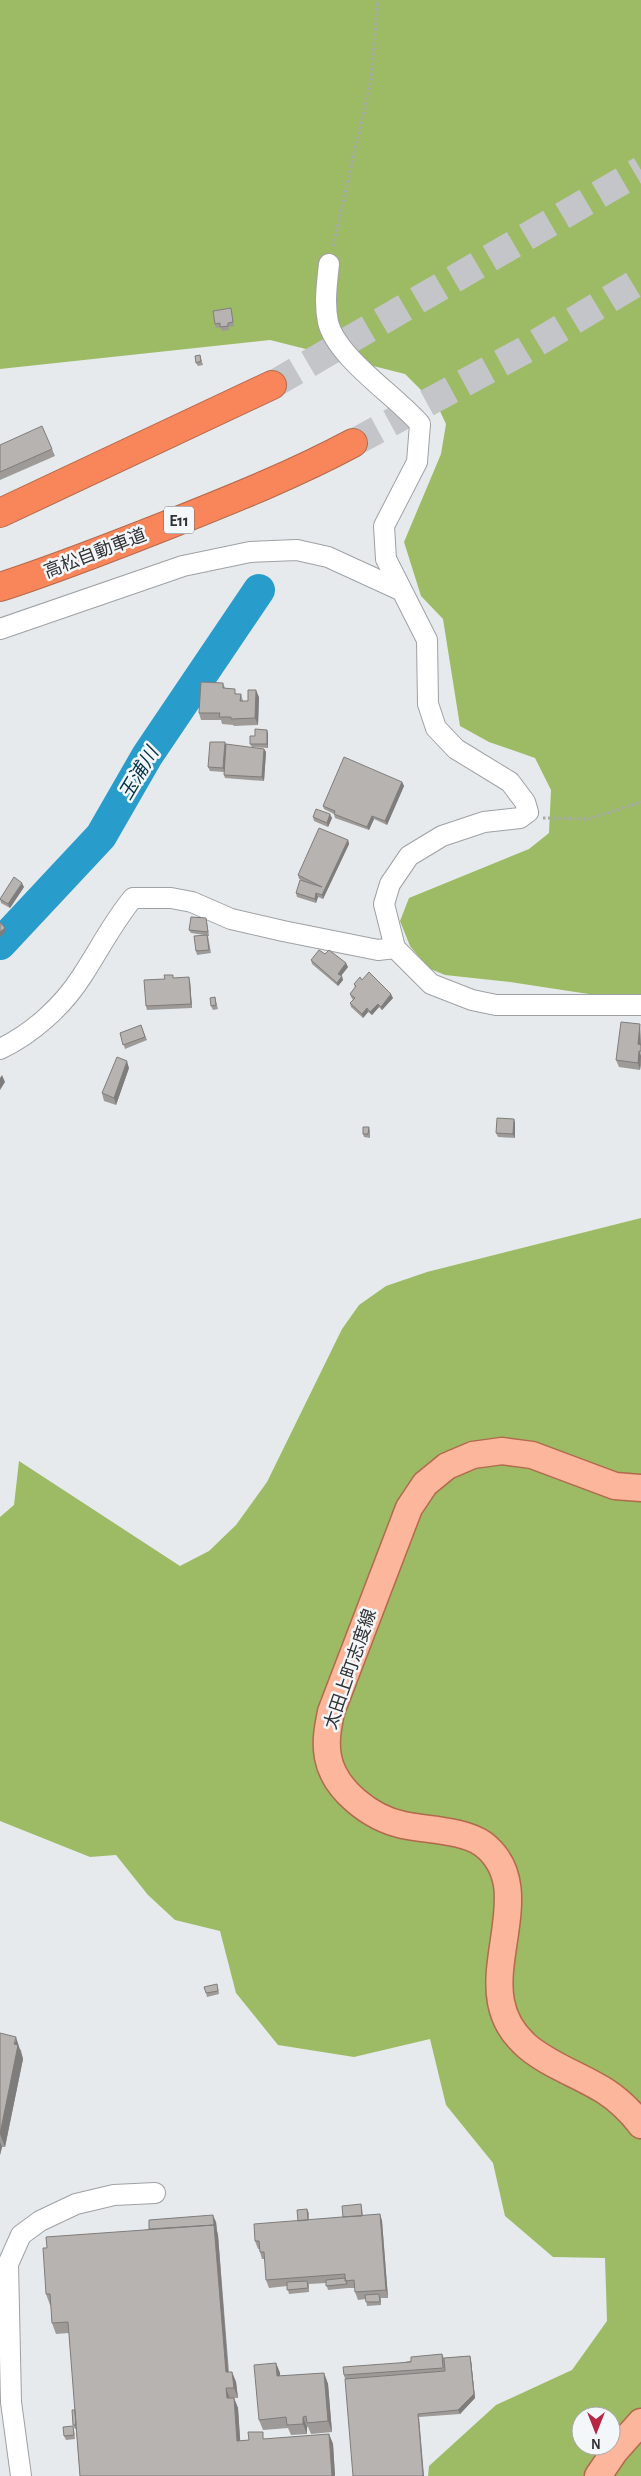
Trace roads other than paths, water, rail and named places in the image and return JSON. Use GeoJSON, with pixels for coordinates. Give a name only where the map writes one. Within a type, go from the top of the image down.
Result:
{"type":"FeatureCollection","features":[{"type":"Feature","properties":{"kind":"highway"},"geometry":{"type":"LineString","coordinates":[[0,513],[272,385]]}},
{"type":"Feature","properties":{"kind":"highway","name":"高松自動車道"},"geometry":{"type":"LineString","coordinates":[[0,588],[58,568],[226,502],[311,465],[353,443]]}},
{"type":"Feature","properties":{"kind":"main road","name":"太田上町志度線"},"geometry":{"type":"LineString","coordinates":[[641,1488],[615,1486],[532,1455],[502,1451],[473,1455],[447,1466],[425,1484],[409,1508],[331,1712],[326,1737],[328,1758],[336,1777],[347,1792],[360,1804],[378,1816],[401,1824],[456,1834],[482,1843],[501,1861],[508,1885],[500,1971],[501,2002],[510,2029],[528,2050],[607,2092],[630,2111],[641,2125]]}},
{"type":"Feature","properties":{"kind":"main road"},"geometry":{"type":"LineString","coordinates":[[598,2476],[615,2451],[641,2422]]}},
{"type":"Feature","properties":{"kind":"street"},"geometry":{"type":"LineString","coordinates":[[329,264],[326,292],[328,321],[331,331],[347,354],[420,424],[417,462],[384,526],[386,559],[400,590],[427,640],[428,704],[436,728],[456,749],[510,782],[528,812],[520,818],[484,822],[442,836],[408,856],[390,884],[384,904],[395,948],[431,984],[472,1000],[496,1005],[641,1005]]}},
{"type":"Feature","properties":{"kind":"street"},"geometry":{"type":"LineString","coordinates":[[0,629],[183,566],[250,552],[297,550],[328,557],[400,590]]}},
{"type":"Feature","properties":{"kind":"street"},"geometry":{"type":"LineString","coordinates":[[0,1050],[18,1041],[56,1009],[81,977],[123,910],[133,898],[171,898],[192,902],[231,919],[283,931],[378,950],[395,948]]}},
{"type":"Feature","properties":{"kind":"street"},"geometry":{"type":"LineString","coordinates":[[21,2476],[11,2402],[8,2264],[21,2235],[40,2221],[76,2204],[114,2195],[155,2193]]}},
{"type":"Feature","properties":{"kind":"waterway","name":"玉浦川"},"geometry":{"type":"LineString","coordinates":[[0,944],[101,836],[147,756],[259,590]]}},
{"type":"Feature","properties":{"kind":"tunnel"},"geometry":{"type":"LineString","coordinates":[[272,385],[641,170]]}},
{"type":"Feature","properties":{"kind":"tunnel"},"geometry":{"type":"LineString","coordinates":[[353,443],[525,350],[641,280]]}}]}
